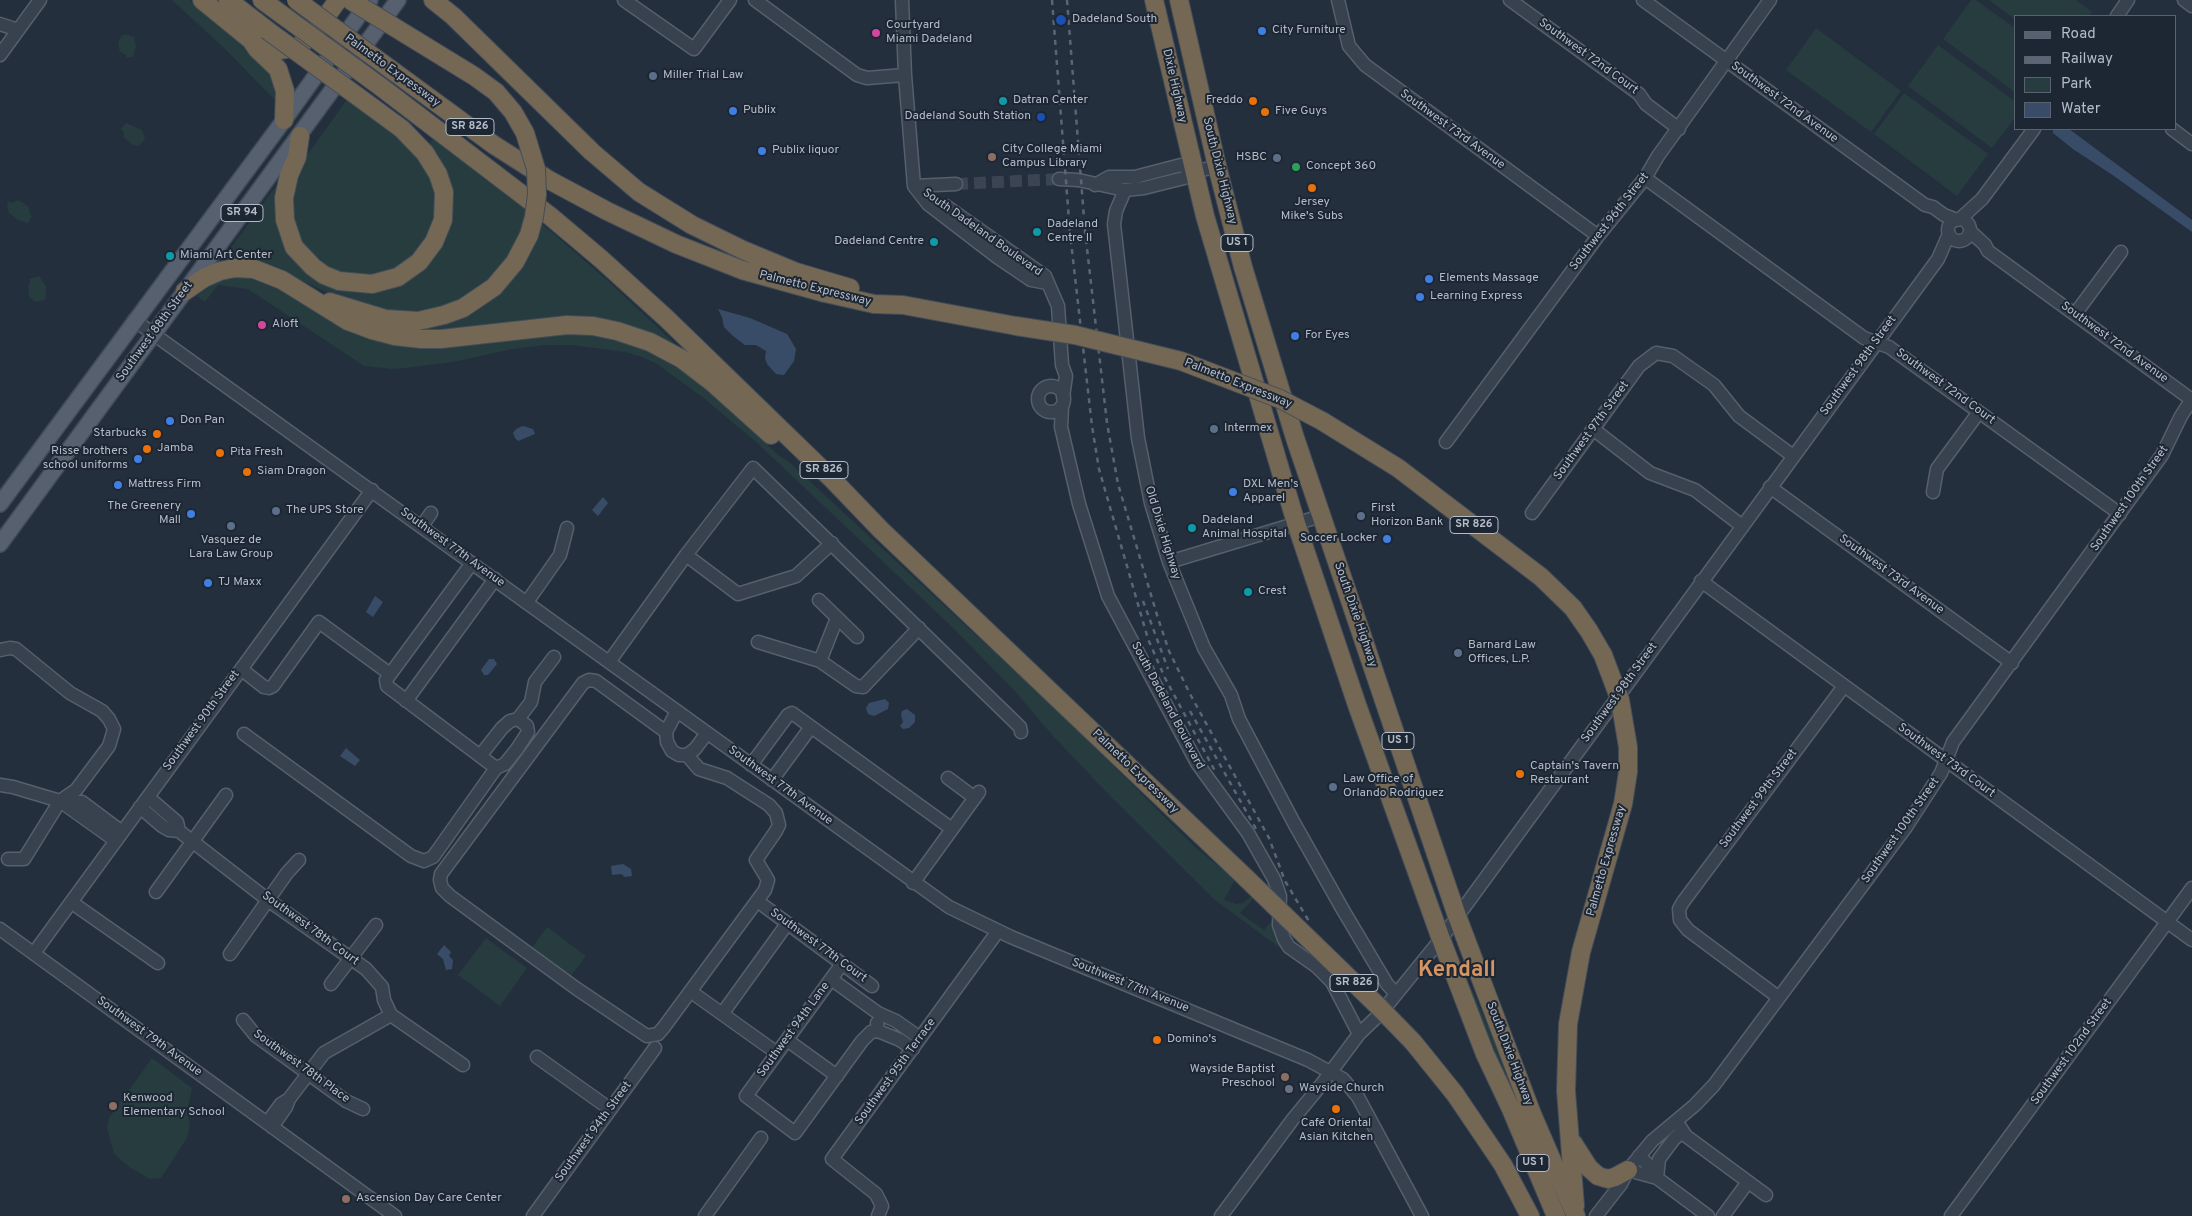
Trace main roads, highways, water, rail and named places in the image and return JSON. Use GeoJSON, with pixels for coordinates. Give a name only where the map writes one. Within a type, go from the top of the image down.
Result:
{"type":"FeatureCollection","features":[{"type":"Feature","properties":{"kind":"highway"},"geometry":{"type":"LineString","coordinates":[[202,0],[251,40],[281,73],[285,91],[284,120]]}},
{"type":"Feature","properties":{"kind":"highway"},"geometry":{"type":"LineString","coordinates":[[228,0],[402,129],[434,165],[443,187],[444,210],[437,237],[423,258],[398,277],[372,284],[339,281],[324,275],[313,267],[294,247],[287,229],[283,203],[288,179],[297,157],[300,136]]}},
{"type":"Feature","properties":{"kind":"highway","name":"Palmetto Expressway"},"geometry":{"type":"LineString","coordinates":[[262,0],[509,183],[601,259],[819,465],[881,530],[1246,878],[1419,1048],[1455,1094],[1503,1165],[1530,1216]]}},
{"type":"Feature","properties":{"kind":"highway","name":"Palmetto Expressway"},"geometry":{"type":"LineString","coordinates":[[296,0],[474,131],[524,164],[584,200],[653,234],[710,258],[780,282],[874,304],[902,305],[1075,335],[1181,361],[1280,399],[1322,421],[1398,468],[1546,582],[1562,597],[1582,619],[1604,655],[1620,700],[1628,747],[1628,772],[1624,804],[1584,944],[1570,1008],[1565,1074],[1576,1216]]}},
{"type":"Feature","properties":{"kind":"highway"},"geometry":{"type":"LineString","coordinates":[[251,40],[279,50],[298,47],[315,32],[338,0]]}},
{"type":"Feature","properties":{"kind":"highway"},"geometry":{"type":"LineString","coordinates":[[311,296],[386,319],[418,321],[463,308],[494,287],[515,262],[529,235],[537,195],[536,169],[525,133],[513,112],[496,92],[474,76],[350,0]]}},
{"type":"Feature","properties":{"kind":"highway"},"geometry":{"type":"LineString","coordinates":[[433,0],[450,8],[592,152],[624,180],[656,203],[710,235],[760,258],[796,272],[876,295],[902,305]]}},
{"type":"Feature","properties":{"kind":"highway","name":"Dixie Highway"},"geometry":{"type":"LineString","coordinates":[[1154,0],[1195,172]]}},
{"type":"Feature","properties":{"kind":"highway","name":"South Dixie Highway"},"geometry":{"type":"LineString","coordinates":[[1179,0],[1217,166],[1243,267],[1272,365],[1321,516],[1457,916],[1539,1130],[1576,1216]]}},
{"type":"Feature","properties":{"kind":"highway","name":"South Dixie Highway"},"geometry":{"type":"LineString","coordinates":[[1195,172],[1239,332],[1296,523],[1357,705],[1441,939],[1486,1054],[1556,1216]]}},
{"type":"Feature","properties":{"kind":"highway"},"geometry":{"type":"LineString","coordinates":[[185,291],[212,274],[228,269],[241,268],[267,272],[311,296],[353,323],[380,333],[410,338],[440,339],[574,325],[610,329],[650,342],[676,356],[704,376],[858,515],[881,530]]}},
{"type":"Feature","properties":{"kind":"highway"},"geometry":{"type":"LineString","coordinates":[[1239,332],[1256,355],[1272,365]]}},
{"type":"Feature","properties":{"kind":"highway"},"geometry":{"type":"LineString","coordinates":[[1357,705],[1383,698]]}},
{"type":"Feature","properties":{"kind":"highway"},"geometry":{"type":"LineString","coordinates":[[1569,1137],[1589,1168],[1598,1176],[1608,1179],[1628,1170]]}},
{"type":"Feature","properties":{"kind":"main road","name":"Southwest 88th Street"},"geometry":{"type":"LineString","coordinates":[[0,504],[134,320],[284,120],[370,0]]}},
{"type":"Feature","properties":{"kind":"main road","name":"Southwest 88th Street"},"geometry":{"type":"LineString","coordinates":[[0,544],[398,0]]}},
{"type":"Feature","properties":{"kind":"water"},"geometry":{"type":"Polygon","coordinates":[[[2053,130],[2070,130],[2192,220],[2192,232],[2073,149],[2053,133],[2053,130]]]}},
{"type":"Feature","properties":{"kind":"water"},"geometry":{"type":"Polygon","coordinates":[[[718,309],[750,318],[787,334],[796,349],[794,361],[784,375],[776,374],[767,364],[765,358],[766,351],[756,345],[745,345],[724,327],[718,309]]]}},
{"type":"Feature","properties":{"kind":"water"},"geometry":{"type":"Polygon","coordinates":[[[523,426],[533,429],[535,434],[518,441],[513,433],[516,429],[523,426]]]}},
{"type":"Feature","properties":{"kind":"water"},"geometry":{"type":"Polygon","coordinates":[[[603,497],[608,503],[598,516],[592,510],[603,497]]]}},
{"type":"Feature","properties":{"kind":"water"},"geometry":{"type":"Polygon","coordinates":[[[375,596],[383,602],[373,617],[366,612],[375,596]]]}},
{"type":"Feature","properties":{"kind":"water"},"geometry":{"type":"Polygon","coordinates":[[[489,659],[494,659],[497,664],[488,675],[484,675],[481,670],[489,659]]]}},
{"type":"Feature","properties":{"kind":"water"},"geometry":{"type":"Polygon","coordinates":[[[885,699],[889,703],[888,709],[874,716],[868,714],[866,708],[869,703],[885,699]]]}},
{"type":"Feature","properties":{"kind":"water"},"geometry":{"type":"Polygon","coordinates":[[[907,709],[915,715],[915,722],[909,728],[903,729],[900,726],[903,722],[901,715],[902,711],[907,709]]]}},
{"type":"Feature","properties":{"kind":"water"},"geometry":{"type":"Polygon","coordinates":[[[346,748],[360,760],[355,766],[340,756],[346,748]]]}},
{"type":"Feature","properties":{"kind":"water"},"geometry":{"type":"Polygon","coordinates":[[[623,864],[631,869],[632,876],[612,875],[611,866],[623,864]]]}},
{"type":"Feature","properties":{"kind":"water"},"geometry":{"type":"Polygon","coordinates":[[[444,945],[451,952],[449,956],[453,960],[452,969],[446,970],[443,959],[437,954],[444,945]]]}},
{"type":"Feature","properties":{"kind":"tunnel"},"geometry":{"type":"LineString","coordinates":[[956,184],[1059,179]]}},
{"type":"Feature","properties":{"kind":"railway"},"geometry":{"type":"LineString","coordinates":[[1052,0],[1070,233],[1092,426],[1099,469],[1148,639],[1165,678],[1215,771]]}},
{"type":"Feature","properties":{"kind":"railway"},"geometry":{"type":"LineString","coordinates":[[1067,0],[1085,231],[1107,423],[1118,484],[1169,651],[1190,694],[1269,838],[1285,881],[1310,923]]}},
{"type":"Feature","properties":{"kind":"railway"},"geometry":{"type":"LineString","coordinates":[[1143,601],[1168,669]]}},
{"type":"Feature","properties":{"kind":"railway"},"geometry":{"type":"LineString","coordinates":[[1190,711],[1256,829]]}},
{"type":"Feature","properties":{"kind":"place","name":"Dadeland South"},"geometry":{"type":"Point","coordinates":[1061,20]}},
{"type":"Feature","properties":{"kind":"place","name":"City Furniture"},"geometry":{"type":"Point","coordinates":[1262,31]}},
{"type":"Feature","properties":{"kind":"place","name":"Courtyard Miami Dadeland"},"geometry":{"type":"Point","coordinates":[876,33]}},
{"type":"Feature","properties":{"kind":"place","name":"Miller Trial Law"},"geometry":{"type":"Point","coordinates":[653,76]}},
{"type":"Feature","properties":{"kind":"place","name":"Datran Center"},"geometry":{"type":"Point","coordinates":[1003,101]}},
{"type":"Feature","properties":{"kind":"place","name":"Freddo"},"geometry":{"type":"Point","coordinates":[1253,101]}},
{"type":"Feature","properties":{"kind":"place","name":"Publix"},"geometry":{"type":"Point","coordinates":[733,111]}},
{"type":"Feature","properties":{"kind":"place","name":"Five Guys"},"geometry":{"type":"Point","coordinates":[1265,112]}},
{"type":"Feature","properties":{"kind":"place","name":"Dadeland South Station"},"geometry":{"type":"Point","coordinates":[1041,117]}},
{"type":"Feature","properties":{"kind":"place","name":"Publix liquor"},"geometry":{"type":"Point","coordinates":[762,151]}},
{"type":"Feature","properties":{"kind":"place","name":"City College Miami Campus Library"},"geometry":{"type":"Point","coordinates":[992,157]}},
{"type":"Feature","properties":{"kind":"place","name":"HSBC"},"geometry":{"type":"Point","coordinates":[1277,158]}},
{"type":"Feature","properties":{"kind":"place","name":"Concept 360"},"geometry":{"type":"Point","coordinates":[1296,167]}},
{"type":"Feature","properties":{"kind":"place","name":"Jersey Mike's Subs"},"geometry":{"type":"Point","coordinates":[1312,188]}},
{"type":"Feature","properties":{"kind":"place","name":"Dadeland Centre II"},"geometry":{"type":"Point","coordinates":[1037,232]}},
{"type":"Feature","properties":{"kind":"place","name":"Dadeland Centre"},"geometry":{"type":"Point","coordinates":[934,242]}},
{"type":"Feature","properties":{"kind":"place","name":"Miami Art Center"},"geometry":{"type":"Point","coordinates":[170,256]}},
{"type":"Feature","properties":{"kind":"place","name":"Elements Massage"},"geometry":{"type":"Point","coordinates":[1429,279]}},
{"type":"Feature","properties":{"kind":"place","name":"Learning Express"},"geometry":{"type":"Point","coordinates":[1420,297]}},
{"type":"Feature","properties":{"kind":"place","name":"Aloft"},"geometry":{"type":"Point","coordinates":[262,325]}},
{"type":"Feature","properties":{"kind":"place","name":"For Eyes"},"geometry":{"type":"Point","coordinates":[1295,336]}},
{"type":"Feature","properties":{"kind":"place","name":"Don Pan"},"geometry":{"type":"Point","coordinates":[170,421]}},
{"type":"Feature","properties":{"kind":"place","name":"Intermex"},"geometry":{"type":"Point","coordinates":[1214,429]}},
{"type":"Feature","properties":{"kind":"place","name":"Starbucks"},"geometry":{"type":"Point","coordinates":[157,434]}},
{"type":"Feature","properties":{"kind":"place","name":"Jamba"},"geometry":{"type":"Point","coordinates":[147,449]}},
{"type":"Feature","properties":{"kind":"place","name":"Pita Fresh"},"geometry":{"type":"Point","coordinates":[220,453]}},
{"type":"Feature","properties":{"kind":"place","name":"Risse brothers school uniforms"},"geometry":{"type":"Point","coordinates":[138,459]}},
{"type":"Feature","properties":{"kind":"place","name":"Siam Dragon"},"geometry":{"type":"Point","coordinates":[247,472]}},
{"type":"Feature","properties":{"kind":"place","name":"Mattress Firm"},"geometry":{"type":"Point","coordinates":[118,485]}},
{"type":"Feature","properties":{"kind":"place","name":"DXL Men's Apparel"},"geometry":{"type":"Point","coordinates":[1233,492]}},
{"type":"Feature","properties":{"kind":"place","name":"The UPS Store"},"geometry":{"type":"Point","coordinates":[276,511]}},
{"type":"Feature","properties":{"kind":"place","name":"The Greenery Mall"},"geometry":{"type":"Point","coordinates":[191,514]}},
{"type":"Feature","properties":{"kind":"place","name":"First Horizon Bank"},"geometry":{"type":"Point","coordinates":[1361,516]}},
{"type":"Feature","properties":{"kind":"place","name":"Vasquez de Lara Law Group"},"geometry":{"type":"Point","coordinates":[231,526]}},
{"type":"Feature","properties":{"kind":"place","name":"Dadeland Animal Hospital"},"geometry":{"type":"Point","coordinates":[1192,528]}},
{"type":"Feature","properties":{"kind":"place","name":"Soccer Locker"},"geometry":{"type":"Point","coordinates":[1387,539]}},
{"type":"Feature","properties":{"kind":"place","name":"TJ Maxx"},"geometry":{"type":"Point","coordinates":[208,583]}},
{"type":"Feature","properties":{"kind":"place","name":"Crest"},"geometry":{"type":"Point","coordinates":[1248,592]}},
{"type":"Feature","properties":{"kind":"place","name":"Barnard Law Offices, L.P."},"geometry":{"type":"Point","coordinates":[1458,653]}},
{"type":"Feature","properties":{"kind":"place","name":"Captain's Tavern Restaurant"},"geometry":{"type":"Point","coordinates":[1520,774]}},
{"type":"Feature","properties":{"kind":"place","name":"Law Office of Orlando Rodriguez"},"geometry":{"type":"Point","coordinates":[1333,787]}},
{"type":"Feature","properties":{"kind":"place","name":"Domino's"},"geometry":{"type":"Point","coordinates":[1157,1040]}},
{"type":"Feature","properties":{"kind":"place","name":"Wayside Baptist Preschool"},"geometry":{"type":"Point","coordinates":[1285,1077]}},
{"type":"Feature","properties":{"kind":"place","name":"Wayside Church"},"geometry":{"type":"Point","coordinates":[1289,1089]}},
{"type":"Feature","properties":{"kind":"place","name":"Kenwood Elementary School"},"geometry":{"type":"Point","coordinates":[113,1106]}},
{"type":"Feature","properties":{"kind":"place","name":"Café Oriental Asian Kitchen"},"geometry":{"type":"Point","coordinates":[1336,1109]}},
{"type":"Feature","properties":{"kind":"place","name":"Ascension Day Care Center"},"geometry":{"type":"Point","coordinates":[346,1199]}},
{"type":"Feature","properties":{"kind":"district","name":"Kendall"},"geometry":{"type":"Point","coordinates":[1457,972]}}]}
